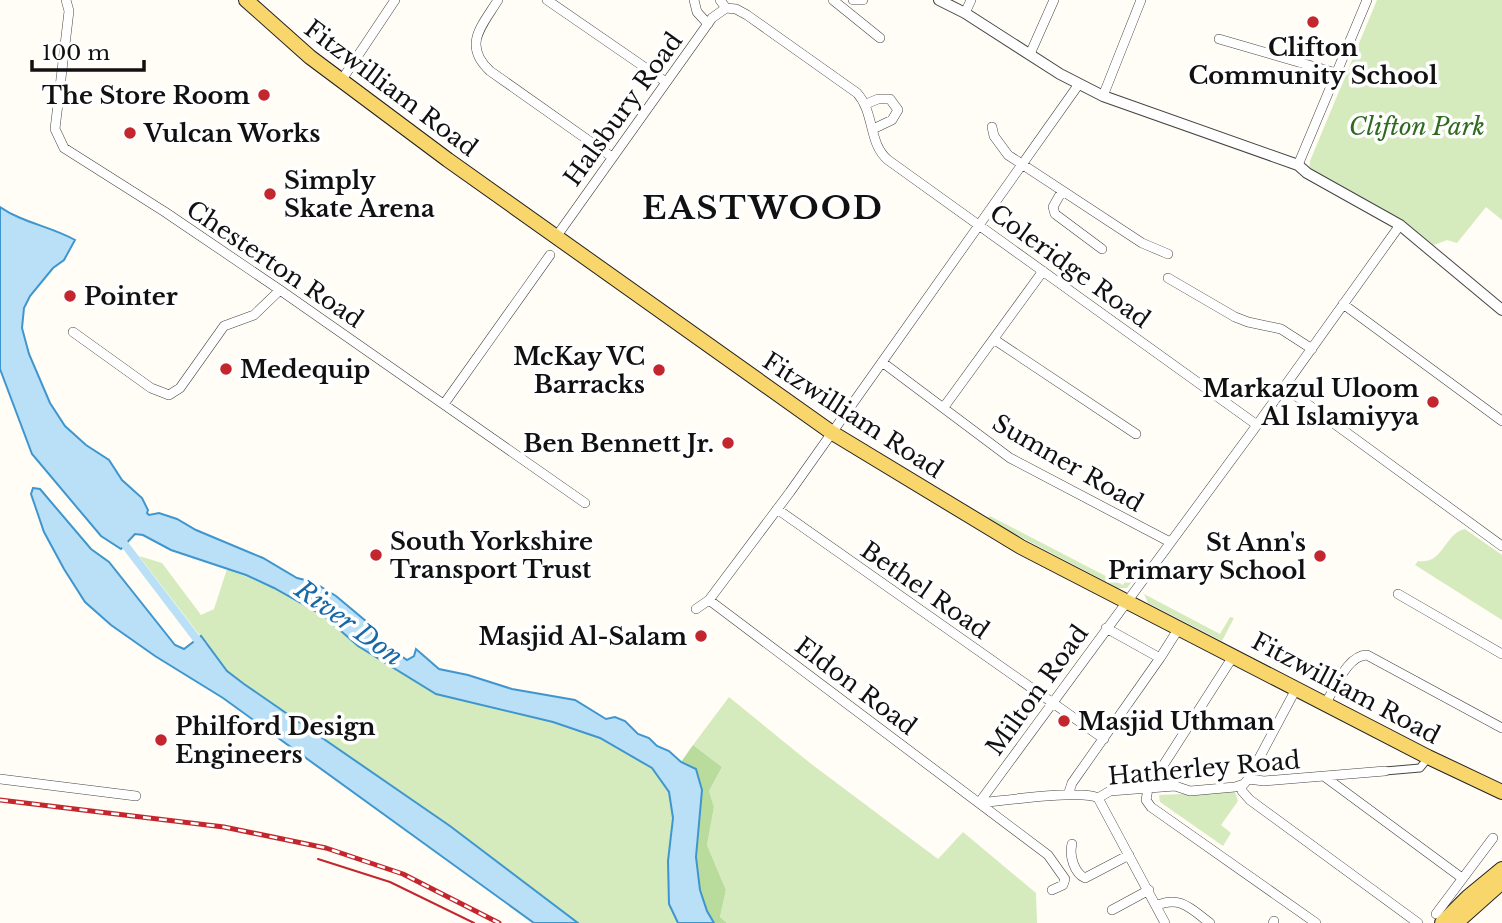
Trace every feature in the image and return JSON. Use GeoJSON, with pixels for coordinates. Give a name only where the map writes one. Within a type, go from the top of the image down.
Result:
{"type":"FeatureCollection","features":[{"type":"Feature","properties":{"kind":"main road","name":"Fitzwilliam Road"},"geometry":{"type":"LineString","coordinates":[[246,0],[341,81],[831,432],[1003,537],[1428,757],[1502,792]]}},
{"type":"Feature","properties":{"kind":"main road","name":"Fitzwilliam Road"},"geometry":{"type":"LineString","coordinates":[[1486,786],[1502,801]]}},
{"type":"Feature","properties":{"kind":"main road"},"geometry":{"type":"LineString","coordinates":[[1439,918],[1502,869]]}},
{"type":"Feature","properties":{"kind":"main road"},"geometry":{"type":"LineString","coordinates":[[1457,923],[1502,882]]}},
{"type":"Feature","properties":{"kind":"street","name":"Chesterton Road"},"geometry":{"type":"LineString","coordinates":[[66,0],[69,11],[55,129],[64,148],[280,290],[585,503]]}},
{"type":"Feature","properties":{"kind":"street"},"geometry":{"type":"LineString","coordinates":[[341,81],[395,0]]}},
{"type":"Feature","properties":{"kind":"street"},"geometry":{"type":"LineString","coordinates":[[498,0],[478,34],[475,48],[480,60],[490,71],[612,157]]}},
{"type":"Feature","properties":{"kind":"street"},"geometry":{"type":"LineString","coordinates":[[547,0],[666,82]]}},
{"type":"Feature","properties":{"kind":"street"},"geometry":{"type":"LineString","coordinates":[[694,0],[697,12],[708,24]]}},
{"type":"Feature","properties":{"kind":"street"},"geometry":{"type":"LineString","coordinates":[[833,0],[880,38]]}},
{"type":"Feature","properties":{"kind":"street"},"geometry":{"type":"LineString","coordinates":[[853,0],[863,0]]}},
{"type":"Feature","properties":{"kind":"street"},"geometry":{"type":"LineString","coordinates":[[939,0],[1103,96],[1298,165],[1307,173],[1400,225],[1502,310]]}},
{"type":"Feature","properties":{"kind":"street"},"geometry":{"type":"LineString","coordinates":[[965,13],[971,0]]}},
{"type":"Feature","properties":{"kind":"street"},"geometry":{"type":"LineString","coordinates":[[1030,54],[1054,0]]}},
{"type":"Feature","properties":{"kind":"street"},"geometry":{"type":"LineString","coordinates":[[1103,96],[1141,0]]}},
{"type":"Feature","properties":{"kind":"street"},"geometry":{"type":"LineString","coordinates":[[1298,165],[1367,0]]}},
{"type":"Feature","properties":{"kind":"street"},"geometry":{"type":"LineString","coordinates":[[723,4],[747,15],[857,93],[866,104],[885,98],[894,102],[898,110],[892,120],[873,129]]}},
{"type":"Feature","properties":{"kind":"street","name":"Halsbury Road"},"geometry":{"type":"LineString","coordinates":[[556,237],[723,4]]}},
{"type":"Feature","properties":{"kind":"street"},"geometry":{"type":"LineString","coordinates":[[1219,39],[1336,73]]}},
{"type":"Feature","properties":{"kind":"street"},"geometry":{"type":"LineString","coordinates":[[696,609],[709,600],[777,509],[1079,84]]}},
{"type":"Feature","properties":{"kind":"street","name":"Coleridge Road"},"geometry":{"type":"LineString","coordinates":[[866,104],[883,156],[1257,425]]}},
{"type":"Feature","properties":{"kind":"street"},"geometry":{"type":"LineString","coordinates":[[992,127],[994,136],[1005,152],[1142,243],[1168,254]]}},
{"type":"Feature","properties":{"kind":"street"},"geometry":{"type":"LineString","coordinates":[[1062,191],[1053,207],[1055,214],[1102,249]]}},
{"type":"Feature","properties":{"kind":"street","name":"Milton Road"},"geometry":{"type":"LineString","coordinates":[[979,803],[1257,425],[1400,225]]}},
{"type":"Feature","properties":{"kind":"street"},"geometry":{"type":"LineString","coordinates":[[444,404],[550,256]]}},
{"type":"Feature","properties":{"kind":"street"},"geometry":{"type":"LineString","coordinates":[[944,407],[1043,271]]}},
{"type":"Feature","properties":{"kind":"street"},"geometry":{"type":"LineString","coordinates":[[1168,278],[1235,317],[1280,329],[1312,349]]}},
{"type":"Feature","properties":{"kind":"street"},"geometry":{"type":"LineString","coordinates":[[73,332],[152,388],[169,396],[180,388],[224,326],[254,315],[280,290]]}},
{"type":"Feature","properties":{"kind":"street"},"geometry":{"type":"LineString","coordinates":[[1343,304],[1502,421]]}},
{"type":"Feature","properties":{"kind":"street"},"geometry":{"type":"LineString","coordinates":[[995,340],[1136,434]]}},
{"type":"Feature","properties":{"kind":"street","name":"Sumner Road"},"geometry":{"type":"LineString","coordinates":[[882,362],[1010,458],[1170,542]]}},
{"type":"Feature","properties":{"kind":"street"},"geometry":{"type":"LineString","coordinates":[[1284,387],[1502,546]]}},
{"type":"Feature","properties":{"kind":"street","name":"Bethel Road"},"geometry":{"type":"LineString","coordinates":[[777,509],[1104,739]]}},
{"type":"Feature","properties":{"kind":"street"},"geometry":{"type":"LineString","coordinates":[[1398,594],[1502,654]]}},
{"type":"Feature","properties":{"kind":"street","name":"Eldon Road"},"geometry":{"type":"LineString","coordinates":[[709,600],[1052,858],[1065,880],[1063,885],[1052,890]]}},
{"type":"Feature","properties":{"kind":"street"},"geometry":{"type":"LineString","coordinates":[[1106,628],[1160,659]]}},
{"type":"Feature","properties":{"kind":"street"},"geometry":{"type":"LineString","coordinates":[[1068,795],[1072,783],[1179,628]]}},
{"type":"Feature","properties":{"kind":"street"},"geometry":{"type":"LineString","coordinates":[[1234,655],[1145,797],[1151,807],[1316,923]]}},
{"type":"Feature","properties":{"kind":"street"},"geometry":{"type":"LineString","coordinates":[[1325,704],[1352,661],[1360,655],[1377,659],[1502,728]]}},
{"type":"Feature","properties":{"kind":"street"},"geometry":{"type":"LineString","coordinates":[[1296,689],[1244,782],[1245,797],[1418,923]]}},
{"type":"Feature","properties":{"kind":"street","name":"Hatherley Road"},"geometry":{"type":"LineString","coordinates":[[979,803],[1068,795],[1093,795],[1098,798],[1110,791],[1181,786],[1190,791],[1244,782],[1420,768],[1428,757]]}},
{"type":"Feature","properties":{"kind":"street"},"geometry":{"type":"LineString","coordinates":[[1325,777],[1462,878]]}},
{"type":"Feature","properties":{"kind":"street"},"geometry":{"type":"LineString","coordinates":[[0,779],[136,796]]}},
{"type":"Feature","properties":{"kind":"street"},"geometry":{"type":"LineString","coordinates":[[1098,798],[1165,923]]}},
{"type":"Feature","properties":{"kind":"street"},"geometry":{"type":"LineString","coordinates":[[1439,918],[1462,878],[1493,838]]}},
{"type":"Feature","properties":{"kind":"street"},"geometry":{"type":"LineString","coordinates":[[1072,844],[1070,853],[1075,867],[1079,875],[1085,878],[1129,855]]}},
{"type":"Feature","properties":{"kind":"street"},"geometry":{"type":"LineString","coordinates":[[1112,910],[1149,890]]}},
{"type":"Feature","properties":{"kind":"street"},"geometry":{"type":"LineString","coordinates":[[1156,906],[1166,902],[1180,902],[1210,923]]}},
{"type":"Feature","properties":{"kind":"green space","name":"Clifton Park"},"geometry":{"type":"Polygon","coordinates":[[[1377,0],[1502,0],[1502,220],[1486,207],[1457,243],[1447,240],[1434,245],[1400,220],[1309,170],[1310,161],[1377,0]]]}},
{"type":"Feature","properties":{"kind":"green space"},"geometry":{"type":"Polygon","coordinates":[[[990,516],[1123,585],[1129,577],[1134,579],[1127,588],[1118,588],[998,525],[988,518],[990,516]]]}},
{"type":"Feature","properties":{"kind":"green space"},"geometry":{"type":"Polygon","coordinates":[[[1465,529],[1502,555],[1502,620],[1415,565],[1418,561],[1427,561],[1439,554],[1452,536],[1465,529]]]}},
{"type":"Feature","properties":{"kind":"green space"},"geometry":{"type":"Polygon","coordinates":[[[139,556],[162,563],[201,615],[214,609],[227,569],[274,588],[324,616],[358,646],[600,738],[652,768],[669,792],[673,818],[668,861],[669,903],[678,923],[578,923],[450,826],[227,671],[139,556]]]}},
{"type":"Feature","properties":{"kind":"green space"},"geometry":{"type":"Polygon","coordinates":[[[1144,594],[1220,634],[1230,617],[1234,618],[1222,641],[1148,603],[1144,594]]]}},
{"type":"Feature","properties":{"kind":"green space"},"geometry":{"type":"Polygon","coordinates":[[[729,697],[810,763],[938,859],[963,832],[1036,893],[1037,923],[727,923],[720,917],[726,890],[707,845],[714,807],[709,791],[722,767],[693,745],[729,697]]]}},
{"type":"Feature","properties":{"kind":"green space"},"geometry":{"type":"Polygon","coordinates":[[[693,745],[722,767],[709,791],[714,807],[707,845],[726,890],[720,917],[727,923],[714,923],[700,890],[696,857],[700,815],[681,762],[693,745]]]}},
{"type":"Feature","properties":{"kind":"green space"},"geometry":{"type":"Polygon","coordinates":[[[1235,792],[1238,801],[1221,825],[1231,833],[1223,846],[1160,802],[1159,795],[1235,792]]]}},
{"type":"Feature","properties":{"kind":"water","name":"River Don"},"geometry":{"type":"Polygon","coordinates":[[[0,207],[75,240],[64,260],[53,268],[30,296],[24,308],[22,328],[29,354],[50,403],[65,426],[86,445],[109,460],[122,480],[142,498],[147,513],[159,513],[177,519],[196,530],[263,558],[297,578],[313,582],[336,596],[367,622],[372,628],[373,636],[407,660],[414,656],[416,649],[439,669],[512,689],[575,700],[606,719],[615,717],[625,721],[638,734],[649,738],[681,762],[696,769],[702,790],[696,857],[700,890],[714,923],[678,923],[669,904],[668,861],[673,818],[669,792],[652,768],[600,738],[553,722],[436,694],[358,646],[324,616],[246,575],[171,550],[143,535],[135,534],[121,549],[101,536],[32,454],[0,369],[0,207]]]}},
{"type":"Feature","properties":{"kind":"water"},"geometry":{"type":"Polygon","coordinates":[[[33,488],[40,489],[91,549],[109,562],[175,645],[184,649],[201,636],[227,671],[244,684],[450,826],[578,923],[534,923],[223,698],[111,625],[85,602],[64,569],[44,532],[31,494],[33,488]]]}},
{"type":"Feature","properties":{"kind":"waterway"},"geometry":{"type":"LineString","coordinates":[[119,537],[202,646]]}},
{"type":"Feature","properties":{"kind":"tram line"},"geometry":{"type":"LineString","coordinates":[[318,859],[390,882],[474,923]]}},
{"type":"Feature","properties":{"kind":"railway"},"geometry":{"type":"LineString","coordinates":[[0,800],[224,827],[326,848],[403,874],[499,923]]}},
{"type":"Feature","properties":{"kind":"place","name":"Clifton Community School"},"geometry":{"type":"Point","coordinates":[1313,22]}},
{"type":"Feature","properties":{"kind":"place","name":"The Store Room"},"geometry":{"type":"Point","coordinates":[264,95]}},
{"type":"Feature","properties":{"kind":"place","name":"Vulcan Works"},"geometry":{"type":"Point","coordinates":[130,133]}},
{"type":"Feature","properties":{"kind":"place","name":"Simply Skate Arena"},"geometry":{"type":"Point","coordinates":[270,194]}},
{"type":"Feature","properties":{"kind":"place","name":"Pointer"},"geometry":{"type":"Point","coordinates":[70,296]}},
{"type":"Feature","properties":{"kind":"place","name":"Medequip"},"geometry":{"type":"Point","coordinates":[226,369]}},
{"type":"Feature","properties":{"kind":"place","name":"McKay VC Barracks"},"geometry":{"type":"Point","coordinates":[659,370]}},
{"type":"Feature","properties":{"kind":"place","name":"Markazul Uloom Al Islamiyya"},"geometry":{"type":"Point","coordinates":[1433,402]}},
{"type":"Feature","properties":{"kind":"place","name":"Ben Bennett Jr."},"geometry":{"type":"Point","coordinates":[728,443]}},
{"type":"Feature","properties":{"kind":"place","name":"South Yorkshire Transport Trust"},"geometry":{"type":"Point","coordinates":[376,555]}},
{"type":"Feature","properties":{"kind":"place","name":"St Ann's Primary School"},"geometry":{"type":"Point","coordinates":[1320,556]}},
{"type":"Feature","properties":{"kind":"place","name":"Masjid Al-Salam"},"geometry":{"type":"Point","coordinates":[701,636]}},
{"type":"Feature","properties":{"kind":"place","name":"Masjid Uthman"},"geometry":{"type":"Point","coordinates":[1064,721]}},
{"type":"Feature","properties":{"kind":"place","name":"Philford Design Engineers"},"geometry":{"type":"Point","coordinates":[161,740]}},
{"type":"Feature","properties":{"kind":"district","name":"EASTWOOD"},"geometry":{"type":"Point","coordinates":[763,208]}}]}
